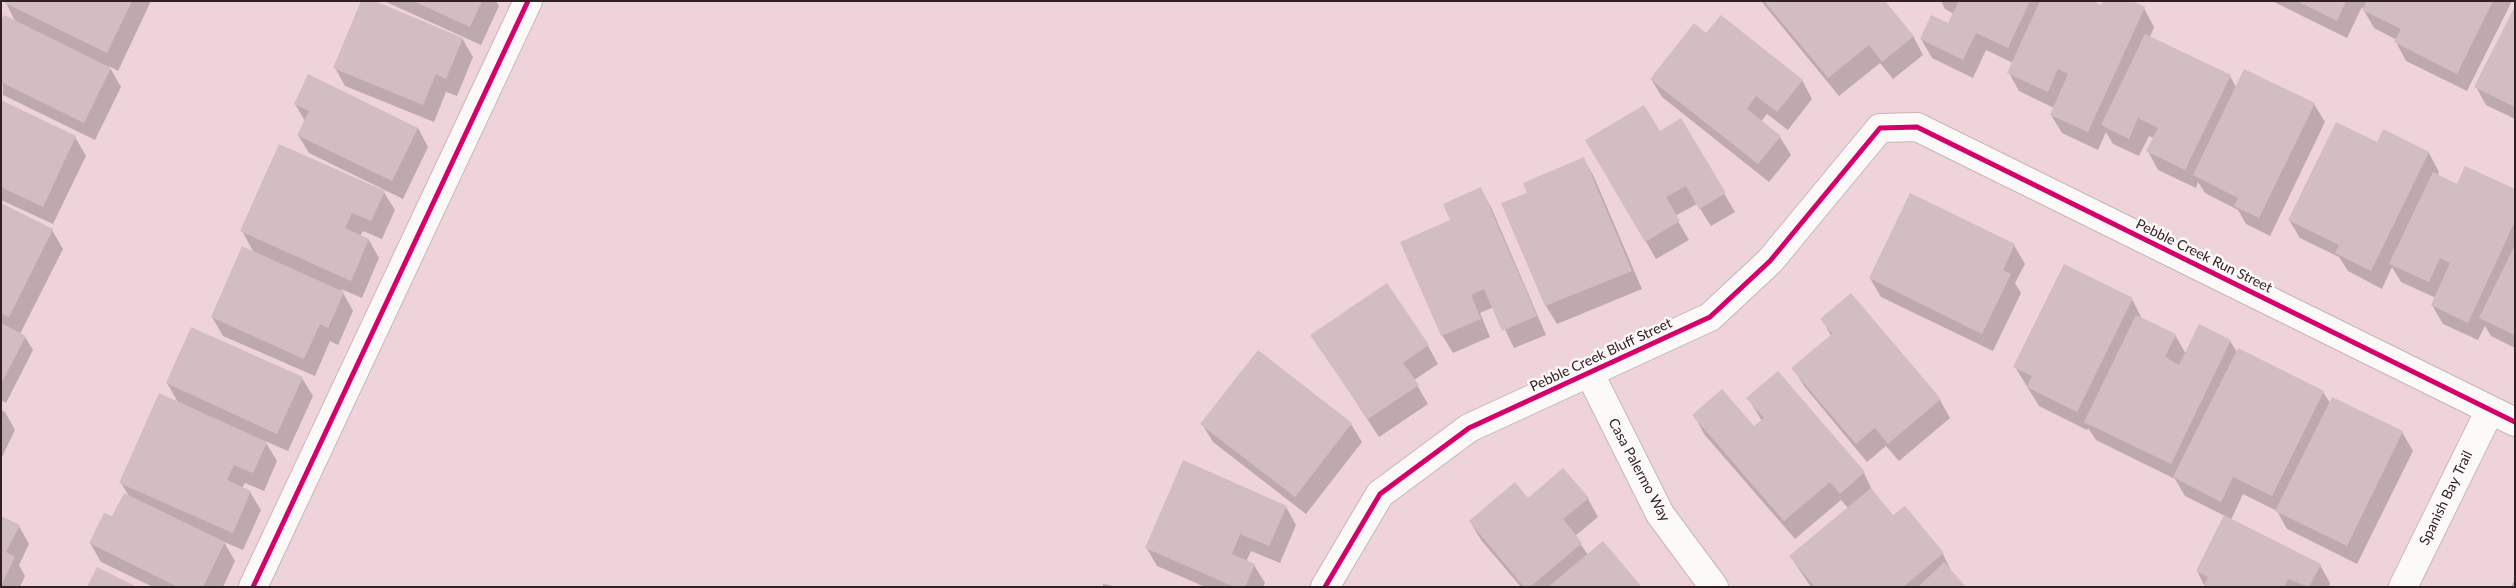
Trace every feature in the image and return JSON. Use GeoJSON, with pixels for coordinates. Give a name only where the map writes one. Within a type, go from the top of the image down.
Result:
{"type":"FeatureCollection","features":[{"type":"Feature","properties":{"kind":"street"},"geometry":{"type":"LineString","coordinates":[[253,587],[528,1]]}},
{"type":"Feature","properties":{"kind":"street","name":"Pebble Creek Run Street"},"geometry":{"type":"LineString","coordinates":[[1880,128],[1917,127],[2515,422]]}},
{"type":"Feature","properties":{"kind":"street","name":"Pebble Creek Bluff Street"},"geometry":{"type":"LineString","coordinates":[[1325,587],[1380,494],[1469,428],[1710,317],[1770,261],[1880,128]]}},
{"type":"Feature","properties":{"kind":"street","name":"Casa Palermo Way"},"geometry":{"type":"LineString","coordinates":[[1589,372],[1660,514],[1714,587]]}},
{"type":"Feature","properties":{"kind":"street","name":"Spanish Bay Trail"},"geometry":{"type":"LineString","coordinates":[[2403,587],[2490,410]]}},
{"type":"Feature","properties":{"kind":"building"},"geometry":{"type":"Polygon","coordinates":[[[1,1],[132,1],[107,53],[1,1]]]}},
{"type":"Feature","properties":{"kind":"building"},"geometry":{"type":"Polygon","coordinates":[[[361,1],[375,1],[463,38],[446,79],[436,74],[423,105],[333,68],[361,1]]]}},
{"type":"Feature","properties":{"kind":"building"},"geometry":{"type":"Polygon","coordinates":[[[413,1],[482,1],[470,27],[413,1]]]}},
{"type":"Feature","properties":{"kind":"building"},"geometry":{"type":"Polygon","coordinates":[[[1764,1],[1885,1],[1914,36],[1882,62],[1869,45],[1828,78],[1764,1]]]}},
{"type":"Feature","properties":{"kind":"building"},"geometry":{"type":"Polygon","coordinates":[[[1955,1],[2030,1],[2008,48],[1976,33],[1963,60],[1920,39],[1931,15],[1948,23],[1958,3],[1955,1]]]}},
{"type":"Feature","properties":{"kind":"building"},"geometry":{"type":"Polygon","coordinates":[[[2040,1],[2093,1],[2101,5],[2103,1],[2132,1],[2145,7],[2088,132],[2050,115],[2068,74],[2058,69],[2048,92],[2007,73],[2040,1]]]}},
{"type":"Feature","properties":{"kind":"building"},"geometry":{"type":"Polygon","coordinates":[[[2297,1],[2346,1],[2337,21],[2297,1]]]}},
{"type":"Feature","properties":{"kind":"building"},"geometry":{"type":"Polygon","coordinates":[[[2367,1],[2493,1],[2457,74],[2394,42],[2401,29],[2362,10],[2367,1]]]}},
{"type":"Feature","properties":{"kind":"building"},"geometry":{"type":"Polygon","coordinates":[[[2515,6],[2515,107],[2474,87],[2515,6]]]}},
{"type":"Feature","properties":{"kind":"building"},"geometry":{"type":"Polygon","coordinates":[[[4,15],[111,68],[84,123],[1,82],[1,20],[4,15]]]}},
{"type":"Feature","properties":{"kind":"building"},"geometry":{"type":"Polygon","coordinates":[[[1721,15],[1803,80],[1777,112],[1756,96],[1747,109],[1781,136],[1758,164],[1650,79],[1694,23],[1706,33],[1721,15]]]}},
{"type":"Feature","properties":{"kind":"building"},"geometry":{"type":"Polygon","coordinates":[[[2145,34],[2231,75],[2185,170],[2146,151],[2158,128],[2138,118],[2129,139],[2101,125],[2145,34]]]}},
{"type":"Feature","properties":{"kind":"building"},"geometry":{"type":"Polygon","coordinates":[[[2244,69],[2315,103],[2259,218],[2234,206],[2238,198],[2193,175],[2244,69]]]}},
{"type":"Feature","properties":{"kind":"building"},"geometry":{"type":"Polygon","coordinates":[[[308,74],[418,128],[392,181],[297,135],[309,111],[294,104],[308,74]]]}},
{"type":"Feature","properties":{"kind":"building"},"geometry":{"type":"Polygon","coordinates":[[[1,100],[76,136],[43,207],[1,187],[1,100]]]}},
{"type":"Feature","properties":{"kind":"building"},"geometry":{"type":"Polygon","coordinates":[[[1644,105],[1660,131],[1681,118],[1726,193],[1699,209],[1686,186],[1666,197],[1680,221],[1645,242],[1585,140],[1644,105]]]}},
{"type":"Feature","properties":{"kind":"building"},"geometry":{"type":"Polygon","coordinates":[[[2336,122],[2377,142],[2383,129],[2429,152],[2371,271],[2335,253],[2339,245],[2288,220],[2336,122]]]}},
{"type":"Feature","properties":{"kind":"building"},"geometry":{"type":"Polygon","coordinates":[[[279,144],[385,191],[371,221],[352,213],[345,228],[369,239],[351,281],[240,231],[279,144]]]}},
{"type":"Feature","properties":{"kind":"building"},"geometry":{"type":"Polygon","coordinates":[[[1584,157],[1632,271],[1545,306],[1501,203],[1527,193],[1523,183],[1584,157]]]}},
{"type":"Feature","properties":{"kind":"building"},"geometry":{"type":"Polygon","coordinates":[[[2465,166],[2515,189],[2515,221],[2468,323],[2431,305],[2450,263],[2440,258],[2429,282],[2389,264],[2433,172],[2457,184],[2465,166]]]}},
{"type":"Feature","properties":{"kind":"building"},"geometry":{"type":"Polygon","coordinates":[[[1481,187],[1537,316],[1502,331],[1484,289],[1471,295],[1481,319],[1441,336],[1400,242],[1450,220],[1443,204],[1481,187]]]}},
{"type":"Feature","properties":{"kind":"building"},"geometry":{"type":"Polygon","coordinates":[[[1910,193],[2015,244],[2003,270],[2011,274],[1982,334],[1869,278],[1910,193]]]}},
{"type":"Feature","properties":{"kind":"building"},"geometry":{"type":"Polygon","coordinates":[[[1,203],[53,229],[9,317],[1,313],[1,203]]]}},
{"type":"Feature","properties":{"kind":"building"},"geometry":{"type":"Polygon","coordinates":[[[2515,245],[2515,335],[2479,318],[2515,245]]]}},
{"type":"Feature","properties":{"kind":"building"},"geometry":{"type":"Polygon","coordinates":[[[242,246],[344,292],[328,328],[320,324],[304,359],[211,317],[242,246]]]}},
{"type":"Feature","properties":{"kind":"building"},"geometry":{"type":"Polygon","coordinates":[[[2064,264],[2133,298],[2077,412],[2027,387],[2032,376],[2013,367],[2064,264]]]}},
{"type":"Feature","properties":{"kind":"building"},"geometry":{"type":"Polygon","coordinates":[[[1387,283],[1429,345],[1403,363],[1419,385],[1368,419],[1310,335],[1387,283]]]}},
{"type":"Feature","properties":{"kind":"building"},"geometry":{"type":"Polygon","coordinates":[[[1851,293],[1941,399],[1888,444],[1875,428],[1856,444],[1791,368],[1832,334],[1820,319],[1851,293]]]}},
{"type":"Feature","properties":{"kind":"building"},"geometry":{"type":"Polygon","coordinates":[[[2136,315],[2176,334],[2165,357],[2179,365],[2199,324],[2231,340],[2171,464],[2084,422],[2136,315]]]}},
{"type":"Feature","properties":{"kind":"building"},"geometry":{"type":"Polygon","coordinates":[[[1,323],[26,336],[1,384],[1,323]]]}},
{"type":"Feature","properties":{"kind":"building"},"geometry":{"type":"Polygon","coordinates":[[[191,327],[303,377],[277,434],[166,383],[191,327]]]}},
{"type":"Feature","properties":{"kind":"building"},"geometry":{"type":"Polygon","coordinates":[[[2238,348],[2324,391],[2272,496],[2233,477],[2221,502],[2173,477],[2238,348]]]}},
{"type":"Feature","properties":{"kind":"building"},"geometry":{"type":"Polygon","coordinates":[[[1258,350],[1352,423],[1295,497],[1200,424],[1258,350]]]}},
{"type":"Feature","properties":{"kind":"building"},"geometry":{"type":"Polygon","coordinates":[[[1778,371],[1865,472],[1840,494],[1830,482],[1784,521],[1692,415],[1722,389],[1754,426],[1764,418],[1746,398],[1778,371]]]}},
{"type":"Feature","properties":{"kind":"building"},"geometry":{"type":"Polygon","coordinates":[[[159,393],[267,442],[253,473],[234,465],[227,480],[251,491],[233,533],[119,483],[159,393]]]}},
{"type":"Feature","properties":{"kind":"building"},"geometry":{"type":"Polygon","coordinates":[[[2332,397],[2403,431],[2347,546],[2275,511],[2332,397]]]}},
{"type":"Feature","properties":{"kind":"building"},"geometry":{"type":"Polygon","coordinates":[[[1183,460],[1287,506],[1269,546],[1240,534],[1232,554],[1255,564],[1245,587],[1235,587],[1145,548],[1183,460]]]}},
{"type":"Feature","properties":{"kind":"building"},"geometry":{"type":"Polygon","coordinates":[[[1563,468],[1589,498],[1563,519],[1582,543],[1530,587],[1524,587],[1469,521],[1515,482],[1528,498],[1563,468]]]}},
{"type":"Feature","properties":{"kind":"building"},"geometry":{"type":"Polygon","coordinates":[[[1871,488],[1893,515],[1905,506],[1944,553],[1903,587],[1815,587],[1789,556],[1871,488]]]}},
{"type":"Feature","properties":{"kind":"building"},"geometry":{"type":"Polygon","coordinates":[[[124,493],[225,542],[203,587],[178,587],[89,543],[104,513],[112,516],[124,493]]]}},
{"type":"Feature","properties":{"kind":"building"},"geometry":{"type":"Polygon","coordinates":[[[2224,515],[2321,564],[2309,587],[2288,579],[2284,587],[2203,587],[2208,577],[2196,571],[2224,515]]]}},
{"type":"Feature","properties":{"kind":"building"},"geometry":{"type":"Polygon","coordinates":[[[1,516],[20,525],[6,552],[15,557],[1,586],[1,516]]]}},
{"type":"Feature","properties":{"kind":"building"},"geometry":{"type":"Polygon","coordinates":[[[1603,541],[1642,587],[1548,587],[1603,541]]]}},
{"type":"Feature","properties":{"kind":"building"},"geometry":{"type":"Polygon","coordinates":[[[1944,562],[1966,587],[1918,587],[1944,562]]]}},
{"type":"Feature","properties":{"kind":"building"},"geometry":{"type":"Polygon","coordinates":[[[97,567],[137,587],[87,587],[97,567]]]}},
{"type":"Feature","properties":{"kind":"cycle path"},"geometry":{"type":"LineString","coordinates":[[253,587],[528,1]]}},
{"type":"Feature","properties":{"kind":"cycle path"},"geometry":{"type":"LineString","coordinates":[[1325,587],[1380,494],[1469,428],[1710,317],[1770,261],[1880,128],[1917,127],[2515,422]]}}]}
